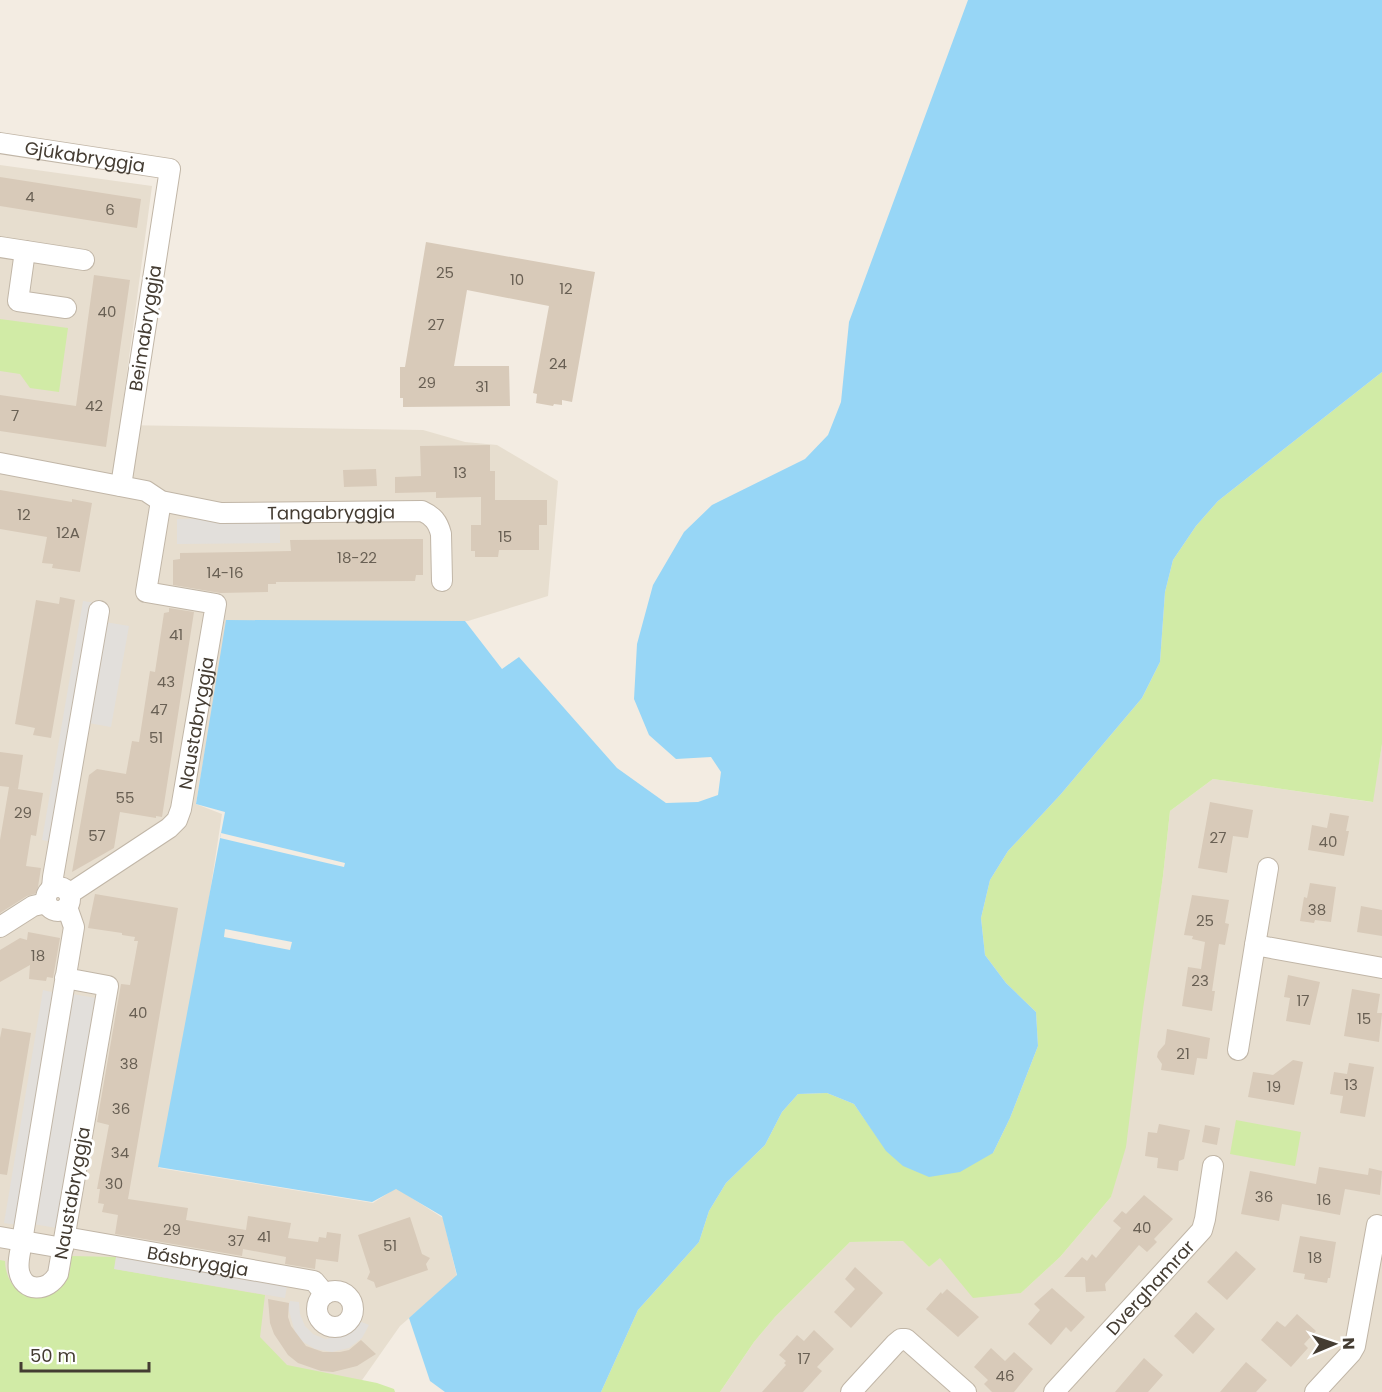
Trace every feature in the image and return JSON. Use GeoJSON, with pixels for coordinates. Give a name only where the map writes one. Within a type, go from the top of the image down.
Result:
{"type":"FeatureCollection","features":[{"type":"Feature","properties":{"kind":"street","name":"Gjúkabryggja"},"geometry":{"type":"LineString","coordinates":[[0,143],[170,169]]}},
{"type":"Feature","properties":{"kind":"street","name":"Beimabryggja"},"geometry":{"type":"LineString","coordinates":[[121,486],[170,169]]}},
{"type":"Feature","properties":{"kind":"street"},"geometry":{"type":"LineString","coordinates":[[0,247],[84,260]]}},
{"type":"Feature","properties":{"kind":"street"},"geometry":{"type":"LineString","coordinates":[[25,251],[18,301],[66,308]]}},
{"type":"Feature","properties":{"kind":"street","name":"Tangabryggja"},"geometry":{"type":"LineString","coordinates":[[0,463],[146,490],[160,501],[222,513],[422,512],[435,520],[439,526],[442,581]]}},
{"type":"Feature","properties":{"kind":"street","name":"Naustabryggja"},"geometry":{"type":"LineString","coordinates":[[0,927],[33,906],[59,898],[169,828],[177,820],[181,809],[216,604],[146,592],[160,501]]}},
{"type":"Feature","properties":{"kind":"street","name":"Naustabryggja"},"geometry":{"type":"LineString","coordinates":[[66,978],[108,986],[58,1274],[55,1280],[44,1287],[37,1288],[25,1283],[19,1271],[22,1241],[74,927],[59,898],[52,877],[99,611]]}},
{"type":"Feature","properties":{"kind":"street"},"geometry":{"type":"LineString","coordinates":[[1238,1050],[1268,868]]}},
{"type":"Feature","properties":{"kind":"street"},"geometry":{"type":"LineString","coordinates":[[1255,945],[1382,968]]}},
{"type":"Feature","properties":{"kind":"street","name":"Dverghamrar"},"geometry":{"type":"LineString","coordinates":[[1054,1392],[1202,1230],[1213,1166]]}},
{"type":"Feature","properties":{"kind":"street"},"geometry":{"type":"LineString","coordinates":[[1315,1392],[1355,1346],[1377,1225]]}},
{"type":"Feature","properties":{"kind":"street","name":"Básbryggja"},"geometry":{"type":"LineString","coordinates":[[0,1238],[64,1243],[314,1281],[325,1294]]}},
{"type":"Feature","properties":{"kind":"street"},"geometry":{"type":"LineString","coordinates":[[850,1392],[895,1344],[901,1339],[906,1339],[966,1392]]}},
{"type":"Feature","properties":{"kind":"shaded area"},"geometry":{"type":"Polygon","coordinates":[[[0,165],[152,186],[120,425],[423,430],[465,442],[497,445],[558,481],[548,596],[468,621],[227,621],[196,804],[222,814],[205,925],[159,1168],[373,1203],[396,1188],[443,1218],[457,1277],[400,1326],[360,1383],[0,1302],[0,165]]]}},
{"type":"Feature","properties":{"kind":"shaded area"},"geometry":{"type":"Polygon","coordinates":[[[280,517],[280,543],[177,544],[177,519],[280,517]]]}},
{"type":"Feature","properties":{"kind":"shaded area"},"geometry":{"type":"Polygon","coordinates":[[[83,601],[96,603],[53,842],[42,840],[83,601]]]}},
{"type":"Feature","properties":{"kind":"shaded area"},"geometry":{"type":"Polygon","coordinates":[[[105,622],[129,626],[111,727],[88,723],[105,622]]]}},
{"type":"Feature","properties":{"kind":"shaded area"},"geometry":{"type":"Polygon","coordinates":[[[1382,744],[1382,1392],[720,1392],[754,1342],[775,1317],[850,1242],[904,1241],[929,1267],[940,1257],[1021,1293],[1060,1257],[1111,1197],[1163,876],[1170,811],[1213,779],[1372,802],[1382,744]]]}},
{"type":"Feature","properties":{"kind":"shaded area"},"geometry":{"type":"Polygon","coordinates":[[[43,990],[56,993],[17,1225],[4,1223],[43,990]]]}},
{"type":"Feature","properties":{"kind":"shaded area"},"geometry":{"type":"Polygon","coordinates":[[[72,994],[96,998],[57,1228],[33,1224],[72,994]]]}},
{"type":"Feature","properties":{"kind":"shaded area"},"geometry":{"type":"Polygon","coordinates":[[[116,1257],[287,1286],[285,1298],[114,1269],[116,1257]]]}},
{"type":"Feature","properties":{"kind":"shaded area"},"geometry":{"type":"Polygon","coordinates":[[[290,1301],[299,1302],[300,1314],[305,1326],[313,1334],[325,1339],[343,1336],[359,1321],[369,1325],[362,1338],[349,1348],[332,1352],[315,1349],[300,1340],[295,1332],[288,1308],[290,1301]]]}},
{"type":"Feature","properties":{"kind":"green space"},"geometry":{"type":"Polygon","coordinates":[[[0,319],[68,328],[59,392],[30,388],[20,374],[0,371],[0,319]]]}},
{"type":"Feature","properties":{"kind":"green space"},"geometry":{"type":"Polygon","coordinates":[[[1382,372],[1382,744],[1373,802],[1213,779],[1170,811],[1126,1147],[1111,1197],[1060,1257],[1021,1293],[973,1298],[940,1258],[929,1267],[903,1241],[850,1242],[775,1317],[754,1342],[720,1392],[601,1392],[638,1310],[699,1242],[709,1211],[726,1183],[765,1145],[782,1112],[798,1094],[827,1093],[854,1104],[887,1151],[993,1153],[1010,1118],[1038,1046],[1036,1012],[1006,983],[985,955],[981,918],[990,880],[1008,851],[1061,794],[1142,698],[1160,662],[1165,592],[1173,560],[1196,526],[1218,501],[1382,372]]]}},
{"type":"Feature","properties":{"kind":"green space"},"geometry":{"type":"Polygon","coordinates":[[[1236,1120],[1301,1132],[1295,1166],[1230,1154],[1236,1120]]]}},
{"type":"Feature","properties":{"kind":"green space"},"geometry":{"type":"Polygon","coordinates":[[[70,1256],[116,1257],[115,1269],[265,1295],[260,1337],[287,1365],[377,1383],[394,1389],[395,1392],[0,1392],[0,1260],[5,1261],[9,1278],[17,1289],[28,1295],[41,1297],[53,1293],[63,1285],[69,1273],[70,1256]]]}},
{"type":"Feature","properties":{"kind":"water"},"geometry":{"type":"Polygon","coordinates":[[[968,0],[1382,0],[1382,372],[1218,501],[1196,526],[1173,560],[1165,592],[1160,662],[1142,698],[1061,794],[1008,851],[990,880],[981,918],[985,955],[1006,983],[1036,1012],[1038,1046],[1010,1118],[993,1153],[960,1172],[929,1177],[903,1166],[886,1151],[854,1104],[827,1093],[798,1094],[782,1112],[765,1145],[726,1183],[709,1211],[699,1242],[638,1310],[601,1392],[445,1392],[430,1381],[409,1318],[457,1275],[442,1216],[396,1189],[372,1202],[158,1167],[225,812],[196,804],[226,620],[465,621],[502,669],[519,657],[617,768],[666,803],[698,802],[718,795],[721,772],[711,757],[676,759],[649,735],[634,699],[637,644],[653,585],[684,532],[712,505],[805,459],[828,435],[841,402],[849,322],[968,0]]]}},
{"type":"Feature","properties":{"kind":"pier"},"geometry":{"type":"Polygon","coordinates":[[[221,833],[345,863],[344,867],[220,838],[221,833]]]}},
{"type":"Feature","properties":{"kind":"pier"},"geometry":{"type":"Polygon","coordinates":[[[225,929],[292,942],[290,950],[224,937],[225,929]]]}},
{"type":"Feature","properties":{"kind":"building"},"geometry":{"type":"Polygon","coordinates":[[[0,177],[141,199],[137,228],[0,206],[0,177]]]}},
{"type":"Feature","properties":{"kind":"building"},"geometry":{"type":"Polygon","coordinates":[[[426,242],[595,272],[572,402],[562,400],[562,405],[554,404],[553,406],[536,403],[537,394],[533,393],[549,306],[467,290],[454,366],[509,366],[510,406],[403,407],[403,398],[400,398],[400,367],[405,367],[426,242]]]}},
{"type":"Feature","properties":{"kind":"building"},"geometry":{"type":"Polygon","coordinates":[[[94,275],[130,280],[106,447],[0,431],[0,395],[76,406],[94,275]]]}},
{"type":"Feature","properties":{"kind":"building"},"geometry":{"type":"Polygon","coordinates":[[[490,445],[490,471],[495,471],[495,500],[547,500],[547,525],[539,525],[539,550],[499,550],[498,557],[475,557],[475,551],[471,551],[471,525],[481,525],[481,497],[436,498],[436,492],[395,493],[395,477],[421,476],[420,446],[490,445]]]}},
{"type":"Feature","properties":{"kind":"building"},"geometry":{"type":"Polygon","coordinates":[[[376,469],[377,486],[344,487],[343,470],[376,469]]]}},
{"type":"Feature","properties":{"kind":"building"},"geometry":{"type":"Polygon","coordinates":[[[0,490],[72,502],[72,499],[92,503],[80,572],[52,568],[53,564],[42,563],[47,537],[0,529],[0,490]]]}},
{"type":"Feature","properties":{"kind":"building"},"geometry":{"type":"Polygon","coordinates":[[[423,539],[423,575],[416,575],[415,581],[276,582],[276,584],[268,584],[268,592],[220,593],[173,585],[173,560],[180,559],[180,553],[291,551],[290,540],[423,539]]]}},
{"type":"Feature","properties":{"kind":"building"},"geometry":{"type":"Polygon","coordinates":[[[60,597],[75,600],[51,738],[33,735],[35,728],[15,724],[36,600],[59,604],[60,597]]]}},
{"type":"Feature","properties":{"kind":"building"},"geometry":{"type":"Polygon","coordinates":[[[169,608],[194,612],[162,817],[120,812],[114,848],[72,872],[89,775],[97,769],[126,774],[132,741],[139,742],[150,671],[155,672],[164,613],[169,612],[169,608]]]}},
{"type":"Feature","properties":{"kind":"building"},"geometry":{"type":"Polygon","coordinates":[[[0,752],[23,755],[18,789],[11,788],[43,793],[36,836],[31,835],[26,866],[41,868],[37,893],[27,896],[0,913],[0,840],[9,787],[0,786],[0,752]]]}},
{"type":"Feature","properties":{"kind":"building"},"geometry":{"type":"Polygon","coordinates":[[[1210,802],[1253,810],[1248,838],[1233,836],[1227,873],[1198,868],[1210,802]]]}},
{"type":"Feature","properties":{"kind":"building"},"geometry":{"type":"Polygon","coordinates":[[[1330,813],[1349,816],[1346,831],[1349,831],[1344,856],[1308,850],[1312,825],[1327,828],[1330,813]]]}},
{"type":"Feature","properties":{"kind":"building"},"geometry":{"type":"Polygon","coordinates":[[[1310,883],[1336,887],[1331,922],[1300,921],[1304,897],[1307,898],[1310,883]]]}},
{"type":"Feature","properties":{"kind":"building"},"geometry":{"type":"Polygon","coordinates":[[[95,894],[178,908],[128,1199],[188,1208],[186,1220],[246,1230],[248,1216],[291,1223],[288,1238],[318,1242],[319,1237],[326,1238],[327,1232],[341,1234],[338,1262],[316,1259],[315,1269],[285,1264],[286,1257],[243,1249],[242,1256],[115,1234],[118,1215],[102,1212],[104,1204],[98,1203],[100,1189],[97,1189],[109,1125],[97,1122],[121,984],[130,985],[138,941],[134,941],[135,937],[122,935],[122,933],[88,928],[95,894]]]}},
{"type":"Feature","properties":{"kind":"building"},"geometry":{"type":"Polygon","coordinates":[[[1192,895],[1229,900],[1225,923],[1229,924],[1225,945],[1219,944],[1212,991],[1215,991],[1212,1011],[1182,1006],[1188,967],[1201,969],[1205,942],[1192,939],[1193,936],[1184,935],[1192,895]]]}},
{"type":"Feature","properties":{"kind":"building"},"geometry":{"type":"Polygon","coordinates":[[[1361,906],[1382,910],[1382,936],[1357,932],[1361,906]]]}},
{"type":"Feature","properties":{"kind":"building"},"geometry":{"type":"Polygon","coordinates":[[[28,932],[60,938],[53,978],[47,977],[46,981],[29,979],[30,965],[0,982],[0,950],[20,938],[27,940],[28,932]]]}},
{"type":"Feature","properties":{"kind":"building"},"geometry":{"type":"Polygon","coordinates":[[[1288,975],[1320,982],[1310,1025],[1286,1021],[1290,998],[1284,997],[1288,975]]]}},
{"type":"Feature","properties":{"kind":"building"},"geometry":{"type":"Polygon","coordinates":[[[1352,989],[1380,994],[1377,1013],[1382,1013],[1379,1042],[1344,1036],[1352,989]]]}},
{"type":"Feature","properties":{"kind":"building"},"geometry":{"type":"Polygon","coordinates":[[[2,1028],[31,1033],[7,1175],[0,1174],[0,1038],[2,1028]]]}},
{"type":"Feature","properties":{"kind":"building"},"geometry":{"type":"Polygon","coordinates":[[[1167,1029],[1210,1038],[1207,1059],[1197,1058],[1194,1075],[1161,1070],[1162,1064],[1157,1057],[1165,1044],[1167,1029]]]}},
{"type":"Feature","properties":{"kind":"building"},"geometry":{"type":"Polygon","coordinates":[[[1293,1060],[1303,1062],[1294,1105],[1248,1097],[1253,1072],[1273,1075],[1293,1060]]]}},
{"type":"Feature","properties":{"kind":"building"},"geometry":{"type":"Polygon","coordinates":[[[1349,1063],[1374,1067],[1365,1117],[1340,1113],[1343,1096],[1330,1094],[1334,1072],[1347,1074],[1349,1063]]]}},
{"type":"Feature","properties":{"kind":"building"},"geometry":{"type":"Polygon","coordinates":[[[1159,1124],[1190,1130],[1184,1159],[1179,1161],[1178,1171],[1157,1168],[1158,1158],[1145,1156],[1148,1132],[1157,1133],[1159,1124]]]}},
{"type":"Feature","properties":{"kind":"building"},"geometry":{"type":"Polygon","coordinates":[[[1205,1125],[1220,1128],[1217,1145],[1202,1142],[1205,1125]]]}},
{"type":"Feature","properties":{"kind":"building"},"geometry":{"type":"Polygon","coordinates":[[[1319,1167],[1368,1175],[1369,1168],[1382,1171],[1380,1195],[1345,1189],[1340,1215],[1282,1204],[1279,1221],[1241,1214],[1250,1171],[1316,1184],[1319,1167]]]}},
{"type":"Feature","properties":{"kind":"building"},"geometry":{"type":"Polygon","coordinates":[[[1144,1195],[1173,1219],[1154,1239],[1157,1242],[1147,1252],[1139,1245],[1105,1284],[1106,1291],[1086,1292],[1085,1277],[1064,1277],[1082,1257],[1087,1261],[1092,1254],[1096,1258],[1121,1228],[1113,1221],[1122,1211],[1126,1214],[1144,1195]]]}},
{"type":"Feature","properties":{"kind":"building"},"geometry":{"type":"Polygon","coordinates":[[[410,1217],[422,1254],[430,1258],[426,1264],[428,1270],[376,1288],[374,1282],[367,1279],[370,1272],[358,1235],[410,1217]]]}},
{"type":"Feature","properties":{"kind":"building"},"geometry":{"type":"Polygon","coordinates":[[[1300,1236],[1336,1242],[1330,1278],[1327,1283],[1304,1279],[1305,1274],[1293,1272],[1300,1236]]]}},
{"type":"Feature","properties":{"kind":"building"},"geometry":{"type":"Polygon","coordinates":[[[1236,1251],[1256,1269],[1227,1300],[1207,1282],[1236,1251]]]}},
{"type":"Feature","properties":{"kind":"building"},"geometry":{"type":"Polygon","coordinates":[[[855,1267],[883,1293],[851,1328],[834,1312],[855,1289],[845,1279],[855,1267]]]}},
{"type":"Feature","properties":{"kind":"building"},"geometry":{"type":"Polygon","coordinates":[[[1052,1288],[1085,1317],[1071,1332],[1066,1327],[1051,1345],[1028,1324],[1040,1310],[1034,1304],[1052,1288]]]}},
{"type":"Feature","properties":{"kind":"building"},"geometry":{"type":"Polygon","coordinates":[[[947,1289],[979,1317],[958,1337],[926,1309],[941,1292],[942,1294],[947,1289]]]}},
{"type":"Feature","properties":{"kind":"building"},"geometry":{"type":"Polygon","coordinates":[[[268,1299],[289,1303],[288,1317],[291,1326],[306,1346],[323,1352],[340,1352],[349,1350],[361,1340],[376,1354],[357,1366],[333,1372],[321,1371],[298,1363],[288,1355],[274,1334],[270,1323],[268,1299]]]}},
{"type":"Feature","properties":{"kind":"building"},"geometry":{"type":"Polygon","coordinates":[[[1196,1312],[1215,1329],[1193,1354],[1174,1336],[1196,1312]]]}},
{"type":"Feature","properties":{"kind":"building"},"geometry":{"type":"Polygon","coordinates":[[[1297,1314],[1316,1331],[1304,1344],[1308,1348],[1291,1367],[1261,1340],[1277,1321],[1285,1327],[1297,1314]]]}},
{"type":"Feature","properties":{"kind":"building"},"geometry":{"type":"Polygon","coordinates":[[[814,1330],[834,1349],[817,1367],[822,1371],[803,1392],[762,1392],[786,1365],[784,1363],[786,1361],[779,1355],[797,1335],[804,1341],[814,1330]]]}},
{"type":"Feature","properties":{"kind":"building"},"geometry":{"type":"Polygon","coordinates":[[[991,1348],[1005,1361],[1014,1352],[1033,1369],[1014,1392],[992,1392],[984,1384],[988,1380],[974,1367],[991,1348]]]}},
{"type":"Feature","properties":{"kind":"building"},"geometry":{"type":"Polygon","coordinates":[[[1144,1358],[1163,1375],[1148,1392],[1115,1392],[1144,1358]]]}},
{"type":"Feature","properties":{"kind":"building"},"geometry":{"type":"Polygon","coordinates":[[[1246,1362],[1267,1380],[1256,1392],[1220,1392],[1246,1362]]]}}]}
